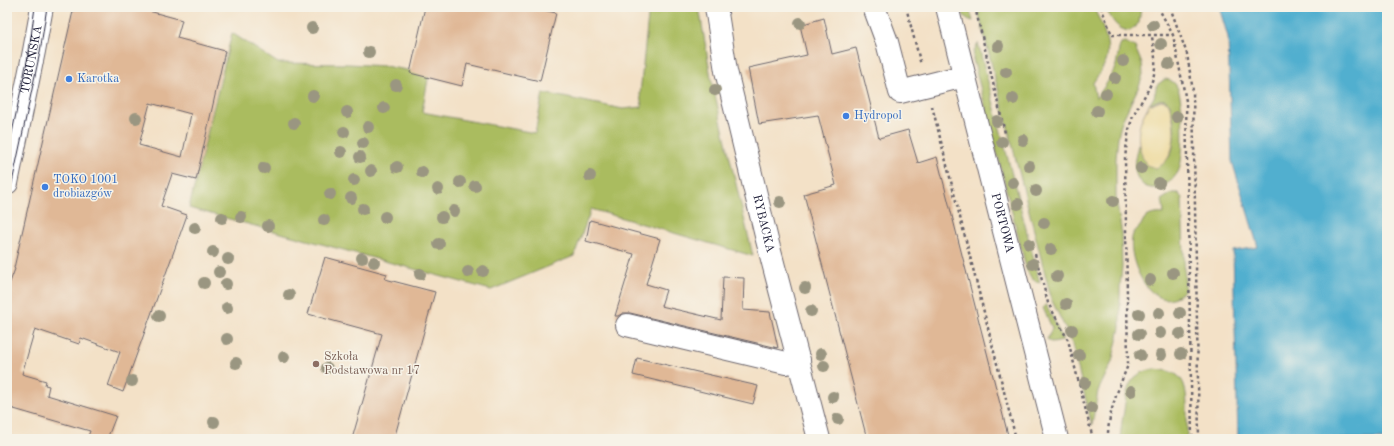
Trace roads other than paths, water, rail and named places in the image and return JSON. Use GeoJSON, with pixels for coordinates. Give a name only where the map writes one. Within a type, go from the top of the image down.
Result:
{"type":"FeatureCollection","features":[{"type":"Feature","properties":{"kind":"street","name":"TORUŃSKA"},"geometry":{"type":"LineString","coordinates":[[7,182],[42,7]]}},
{"type":"Feature","properties":{"kind":"street","name":"RYBACKA"},"geometry":{"type":"LineString","coordinates":[[716,7],[726,71],[769,247],[819,439]]}},
{"type":"Feature","properties":{"kind":"street"},"geometry":{"type":"LineString","coordinates":[[874,7],[887,42],[900,92],[964,76]]}},
{"type":"Feature","properties":{"kind":"street","name":"PORTOWA"},"geometry":{"type":"LineString","coordinates":[[947,7],[1057,439]]}},
{"type":"Feature","properties":{"kind":"street"},"geometry":{"type":"LineString","coordinates":[[627,325],[786,363],[799,360]]}},
{"type":"Feature","properties":{"kind":"water"},"geometry":{"type":"Polygon","coordinates":[[[1219,7],[1387,7],[1387,439],[1238,439],[1233,251],[1258,247],[1232,161],[1228,37],[1219,7]]]}},
{"type":"Feature","properties":{"kind":"tram line"},"geometry":{"type":"LineString","coordinates":[[7,157],[29,51],[35,7]]}},
{"type":"Feature","properties":{"kind":"tram line"},"geometry":{"type":"LineString","coordinates":[[7,206],[40,52],[47,7]]}},
{"type":"Feature","properties":{"kind":"place","name":"Karotka"},"geometry":{"type":"Point","coordinates":[69,79]}},
{"type":"Feature","properties":{"kind":"place","name":"Hydropol"},"geometry":{"type":"Point","coordinates":[846,116]}},
{"type":"Feature","properties":{"kind":"place","name":"TOKO 1001 drobiazgów"},"geometry":{"type":"Point","coordinates":[45,187]}},
{"type":"Feature","properties":{"kind":"place","name":"Szkoła Podstawowa nr 17"},"geometry":{"type":"Point","coordinates":[316,364]}}]}
